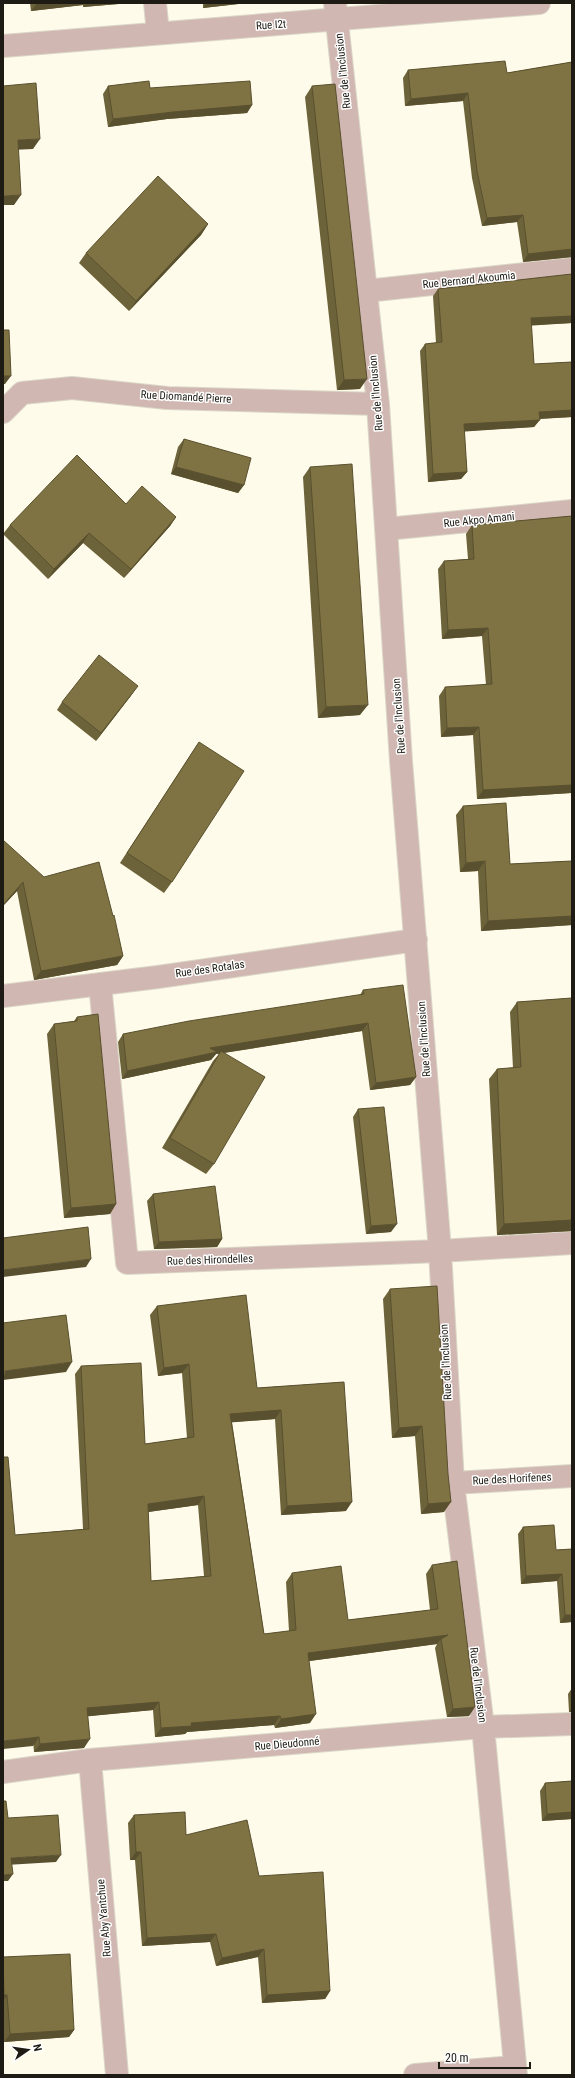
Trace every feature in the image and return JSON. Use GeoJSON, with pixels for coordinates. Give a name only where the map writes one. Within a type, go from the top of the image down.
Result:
{"type":"FeatureCollection","features":[{"type":"Feature","properties":{"kind":"street"},"geometry":{"type":"LineString","coordinates":[[155,3],[158,33]]}},
{"type":"Feature","properties":{"kind":"street","name":"Rue I2t"},"geometry":{"type":"LineString","coordinates":[[3,46],[158,33],[336,12],[539,3]]}},
{"type":"Feature","properties":{"kind":"street","name":"Rue de l'Inclusion"},"geometry":{"type":"LineString","coordinates":[[336,12],[378,404],[401,761],[440,1251],[452,1483],[483,1727],[515,2071]]}},
{"type":"Feature","properties":{"kind":"street","name":"Rue Bernard Akoumia"},"geometry":{"type":"LineString","coordinates":[[366,291],[572,269]]}},
{"type":"Feature","properties":{"kind":"street","name":"Rue Diomandé Pierre"},"geometry":{"type":"LineString","coordinates":[[3,412],[22,393],[72,388],[167,398],[378,404]]}},
{"type":"Feature","properties":{"kind":"street","name":"Rue Akpo Amani"},"geometry":{"type":"LineString","coordinates":[[386,529],[572,511]]}},
{"type":"Feature","properties":{"kind":"street","name":"Rue des Rotalas"},"geometry":{"type":"LineString","coordinates":[[3,996],[416,940]]}},
{"type":"Feature","properties":{"kind":"street","name":"Rue des Hirondelles"},"geometry":{"type":"LineString","coordinates":[[100,984],[127,1263],[440,1251],[572,1243]]}},
{"type":"Feature","properties":{"kind":"street","name":"Rue des Horifenes"},"geometry":{"type":"LineString","coordinates":[[452,1483],[572,1476]]}},
{"type":"Feature","properties":{"kind":"street","name":"Rue Dieudonné"},"geometry":{"type":"LineString","coordinates":[[3,1772],[90,1760],[483,1727],[572,1724]]}},
{"type":"Feature","properties":{"kind":"street","name":"Rue Aby Yantchue"},"geometry":{"type":"LineString","coordinates":[[90,1760],[117,2075]]}},
{"type":"Feature","properties":{"kind":"street"},"geometry":{"type":"LineString","coordinates":[[416,2075],[515,2071]]}},
{"type":"Feature","properties":{"kind":"building"},"geometry":{"type":"Polygon","coordinates":[[[505,61],[507,73],[572,62],[572,249],[528,254],[523,215],[487,218],[477,171],[468,93],[411,99],[408,70],[505,61]]]}},
{"type":"Feature","properties":{"kind":"building"},"geometry":{"type":"Polygon","coordinates":[[[149,81],[150,88],[250,81],[252,105],[113,119],[108,86],[149,81]]]}},
{"type":"Feature","properties":{"kind":"building"},"geometry":{"type":"Polygon","coordinates":[[[36,83],[40,139],[18,140],[21,195],[3,196],[3,86],[36,83]]]}},
{"type":"Feature","properties":{"kind":"building"},"geometry":{"type":"Polygon","coordinates":[[[335,84],[367,379],[344,380],[312,86],[335,84]]]}},
{"type":"Feature","properties":{"kind":"building"},"geometry":{"type":"Polygon","coordinates":[[[158,176],[208,224],[136,301],[86,253],[158,176]]]}},
{"type":"Feature","properties":{"kind":"building"},"geometry":{"type":"Polygon","coordinates":[[[572,274],[572,316],[531,318],[534,364],[572,362],[572,410],[539,412],[540,420],[464,424],[467,472],[433,474],[425,344],[442,342],[438,289],[572,274]]]}},
{"type":"Feature","properties":{"kind":"building"},"geometry":{"type":"Polygon","coordinates":[[[3,330],[9,330],[11,376],[3,376],[3,330]]]}},
{"type":"Feature","properties":{"kind":"building"},"geometry":{"type":"Polygon","coordinates":[[[184,439],[251,458],[244,485],[176,467],[184,439]]]}},
{"type":"Feature","properties":{"kind":"building"},"geometry":{"type":"Polygon","coordinates":[[[77,455],[126,504],[142,486],[176,517],[131,569],[89,533],[54,569],[10,525],[77,455]]]}},
{"type":"Feature","properties":{"kind":"building"},"geometry":{"type":"Polygon","coordinates":[[[352,464],[368,705],[326,707],[310,467],[352,464]]]}},
{"type":"Feature","properties":{"kind":"building"},"geometry":{"type":"Polygon","coordinates":[[[572,516],[572,785],[483,790],[479,727],[447,728],[445,687],[492,684],[488,628],[448,630],[444,561],[474,559],[472,525],[572,516]]]}},
{"type":"Feature","properties":{"kind":"building"},"geometry":{"type":"Polygon","coordinates":[[[99,655],[138,686],[101,733],[62,702],[99,655]]]}},
{"type":"Feature","properties":{"kind":"building"},"geometry":{"type":"Polygon","coordinates":[[[199,742],[244,771],[172,882],[127,853],[199,742]]]}},
{"type":"Feature","properties":{"kind":"building"},"geometry":{"type":"Polygon","coordinates":[[[506,803],[510,864],[572,861],[572,916],[488,921],[485,861],[466,863],[463,806],[506,803]]]}},
{"type":"Feature","properties":{"kind":"building"},"geometry":{"type":"Polygon","coordinates":[[[3,840],[44,877],[99,862],[113,916],[114,915],[123,956],[41,971],[23,882],[3,905],[3,840]]]}},
{"type":"Feature","properties":{"kind":"building"},"geometry":{"type":"Polygon","coordinates":[[[403,985],[416,1077],[376,1083],[368,1023],[210,1048],[217,1052],[127,1071],[123,1034],[189,1021],[364,994],[363,990],[403,985]]]}},
{"type":"Feature","properties":{"kind":"building"},"geometry":{"type":"Polygon","coordinates":[[[572,998],[572,1220],[504,1224],[497,1069],[521,1067],[517,1002],[572,998]]]}},
{"type":"Feature","properties":{"kind":"building"},"geometry":{"type":"Polygon","coordinates":[[[98,1014],[116,1204],[71,1208],[54,1024],[77,1021],[77,1017],[98,1014]]]}},
{"type":"Feature","properties":{"kind":"building"},"geometry":{"type":"Polygon","coordinates":[[[221,1051],[265,1077],[214,1164],[170,1138],[221,1051]]]}},
{"type":"Feature","properties":{"kind":"building"},"geometry":{"type":"Polygon","coordinates":[[[384,1107],[397,1224],[371,1226],[358,1109],[384,1107]]]}},
{"type":"Feature","properties":{"kind":"building"},"geometry":{"type":"Polygon","coordinates":[[[215,1186],[222,1239],[159,1242],[153,1194],[215,1186]]]}},
{"type":"Feature","properties":{"kind":"building"},"geometry":{"type":"Polygon","coordinates":[[[88,1227],[91,1259],[3,1270],[3,1238],[88,1227]]]}},
{"type":"Feature","properties":{"kind":"building"},"geometry":{"type":"Polygon","coordinates":[[[437,1286],[451,1502],[428,1504],[422,1426],[399,1428],[390,1289],[437,1286]]]}},
{"type":"Feature","properties":{"kind":"building"},"geometry":{"type":"Polygon","coordinates":[[[246,1295],[257,1388],[344,1382],[352,1502],[287,1506],[281,1410],[230,1414],[264,1634],[296,1630],[292,1573],[341,1566],[348,1620],[438,1609],[432,1565],[457,1561],[475,1707],[453,1709],[441,1639],[448,1635],[308,1653],[316,1714],[281,1719],[280,1716],[191,1723],[192,1726],[161,1728],[159,1702],[87,1708],[90,1739],[40,1744],[39,1737],[3,1741],[3,1457],[8,1457],[15,1535],[89,1529],[81,1366],[141,1363],[145,1444],[194,1437],[189,1364],[164,1368],[157,1306],[246,1295]],[[204,1496],[148,1504],[151,1581],[211,1576],[204,1496]]]}},
{"type":"Feature","properties":{"kind":"building"},"geometry":{"type":"Polygon","coordinates":[[[66,1315],[72,1362],[5,1371],[5,1376],[3,1376],[3,1323],[66,1315]]]}},
{"type":"Feature","properties":{"kind":"building"},"geometry":{"type":"Polygon","coordinates":[[[554,1525],[556,1550],[572,1549],[572,1615],[565,1615],[562,1574],[526,1576],[523,1527],[554,1525]]]}},
{"type":"Feature","properties":{"kind":"building"},"geometry":{"type":"Polygon","coordinates":[[[572,1781],[572,1812],[547,1814],[545,1783],[572,1781]]]}},
{"type":"Feature","properties":{"kind":"building"},"geometry":{"type":"Polygon","coordinates":[[[3,1801],[6,1801],[8,1818],[58,1815],[61,1855],[11,1858],[13,1874],[3,1875],[3,1801]]]}},
{"type":"Feature","properties":{"kind":"building"},"geometry":{"type":"Polygon","coordinates":[[[185,1812],[186,1835],[247,1820],[259,1876],[323,1872],[330,1991],[267,1995],[264,1949],[222,1958],[216,1934],[147,1938],[141,1852],[136,1852],[134,1815],[185,1812]]]}},
{"type":"Feature","properties":{"kind":"building"},"geometry":{"type":"Polygon","coordinates":[[[70,1954],[74,2030],[10,2034],[7,1995],[4,1995],[3,1957],[70,1954]]]}}]}
